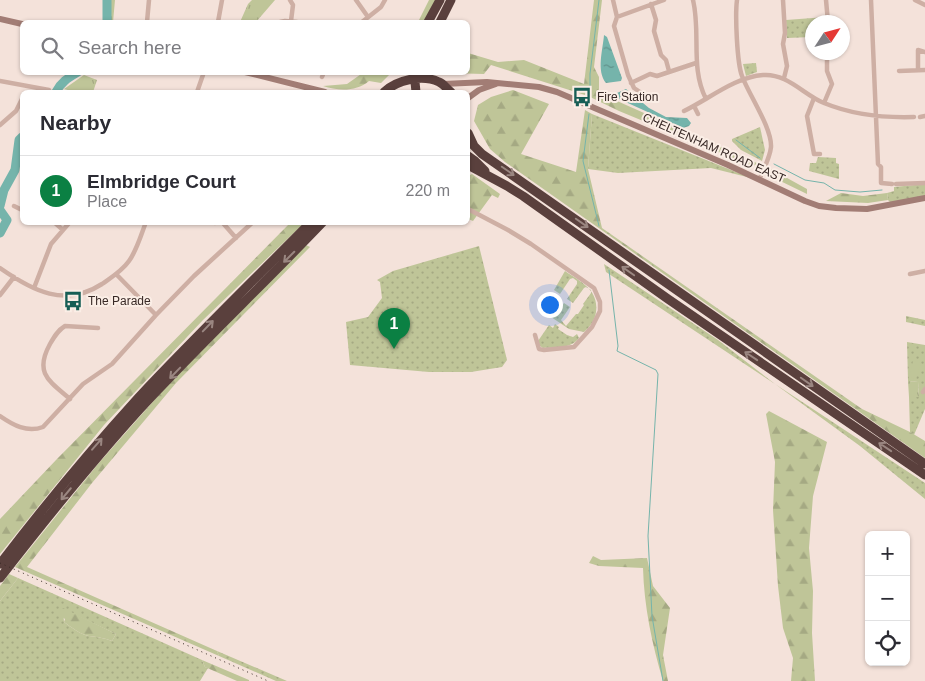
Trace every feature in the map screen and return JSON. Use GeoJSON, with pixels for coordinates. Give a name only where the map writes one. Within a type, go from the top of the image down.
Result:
{"type":"FeatureCollection","features":[{"type":"Feature","properties":{"kind":"highway"},"geometry":{"type":"LineString","coordinates":[[429,20],[440,0]]}},
{"type":"Feature","properties":{"kind":"highway"},"geometry":{"type":"LineString","coordinates":[[441,20],[451,0]]}},
{"type":"Feature","properties":{"kind":"highway"},"geometry":{"type":"LineString","coordinates":[[387,89],[399,75]]}},
{"type":"Feature","properties":{"kind":"highway"},"geometry":{"type":"LineString","coordinates":[[434,75],[449,90]]}},
{"type":"Feature","properties":{"kind":"highway"},"geometry":{"type":"LineString","coordinates":[[387,89],[414,76],[441,83]]}},
{"type":"Feature","properties":{"kind":"highway"},"geometry":{"type":"LineString","coordinates":[[414,76],[416,90]]}},
{"type":"Feature","properties":{"kind":"highway"},"geometry":{"type":"LineString","coordinates":[[470,137],[474,146],[482,154],[925,464]]}},
{"type":"Feature","properties":{"kind":"highway"},"geometry":{"type":"LineString","coordinates":[[470,157],[490,177]]}},
{"type":"Feature","properties":{"kind":"highway"},"geometry":{"type":"LineString","coordinates":[[470,167],[523,196],[668,299],[925,475]]}},
{"type":"Feature","properties":{"kind":"highway"},"geometry":{"type":"LineString","coordinates":[[0,564],[70,475],[114,425],[185,349],[308,225]]}},
{"type":"Feature","properties":{"kind":"highway"},"geometry":{"type":"LineString","coordinates":[[0,578],[58,504],[130,420],[320,225]]}},
{"type":"Feature","properties":{"kind":"main road"},"geometry":{"type":"LineString","coordinates":[[0,19],[20,24]]}},
{"type":"Feature","properties":{"kind":"main road"},"geometry":{"type":"LineString","coordinates":[[261,75],[317,90]]}},
{"type":"Feature","properties":{"kind":"main road","name":"CHELTENHAM ROAD EAST"},"geometry":{"type":"LineString","coordinates":[[441,83],[487,82],[526,85],[557,92],[819,206],[874,208],[925,198]]}},
{"type":"Feature","properties":{"kind":"main road","name":"CHELTENHAM ROAD EAST"},"geometry":{"type":"LineString","coordinates":[[470,97],[479,90],[497,84]]}},
{"type":"Feature","properties":{"kind":"street"},"geometry":{"type":"LineString","coordinates":[[147,20],[149,0]]}},
{"type":"Feature","properties":{"kind":"street"},"geometry":{"type":"LineString","coordinates":[[218,20],[221,0]]}},
{"type":"Feature","properties":{"kind":"street"},"geometry":{"type":"LineString","coordinates":[[290,0],[293,5],[291,20]]}},
{"type":"Feature","properties":{"kind":"street"},"geometry":{"type":"LineString","coordinates":[[356,0],[368,17]]}},
{"type":"Feature","properties":{"kind":"street"},"geometry":{"type":"LineString","coordinates":[[364,20],[381,7],[385,0]]}},
{"type":"Feature","properties":{"kind":"street"},"geometry":{"type":"LineString","coordinates":[[613,0],[617,16],[614,26],[631,83],[640,92]]}},
{"type":"Feature","properties":{"kind":"street"},"geometry":{"type":"LineString","coordinates":[[617,16],[653,2],[664,0]]}},
{"type":"Feature","properties":{"kind":"street"},"geometry":{"type":"LineString","coordinates":[[693,0],[696,63],[699,84],[706,99]]}},
{"type":"Feature","properties":{"kind":"street"},"geometry":{"type":"LineString","coordinates":[[737,0],[739,63],[770,142],[771,149],[759,180]]}},
{"type":"Feature","properties":{"kind":"street"},"geometry":{"type":"LineString","coordinates":[[783,0],[785,33],[783,44],[787,66],[784,78]]}},
{"type":"Feature","properties":{"kind":"street"},"geometry":{"type":"LineString","coordinates":[[826,0],[827,15]]}},
{"type":"Feature","properties":{"kind":"street"},"geometry":{"type":"LineString","coordinates":[[872,0],[878,164],[881,167],[881,184],[925,183]]}},
{"type":"Feature","properties":{"kind":"street"},"geometry":{"type":"LineString","coordinates":[[915,0],[925,5]]}},
{"type":"Feature","properties":{"kind":"street"},"geometry":{"type":"LineString","coordinates":[[653,2],[656,20],[654,31],[661,55],[666,60],[670,71]]}},
{"type":"Feature","properties":{"kind":"street"},"geometry":{"type":"LineString","coordinates":[[918,70],[918,50],[925,52]]}},
{"type":"Feature","properties":{"kind":"street"},"geometry":{"type":"LineString","coordinates":[[824,103],[832,84],[827,71],[828,60]]}},
{"type":"Feature","properties":{"kind":"street"},"geometry":{"type":"LineString","coordinates":[[631,83],[650,74],[657,76],[696,63]]}},
{"type":"Feature","properties":{"kind":"street"},"geometry":{"type":"LineString","coordinates":[[899,71],[925,70]]}},
{"type":"Feature","properties":{"kind":"street"},"geometry":{"type":"LineString","coordinates":[[684,111],[744,79],[766,74],[784,78],[814,98],[848,111],[876,116],[920,116]]}},
{"type":"Feature","properties":{"kind":"street"},"geometry":{"type":"LineString","coordinates":[[198,90],[203,75]]}},
{"type":"Feature","properties":{"kind":"street"},"geometry":{"type":"LineString","coordinates":[[0,82],[49,90]]}},
{"type":"Feature","properties":{"kind":"street"},"geometry":{"type":"LineString","coordinates":[[814,98],[807,116],[814,154],[820,154]]}},
{"type":"Feature","properties":{"kind":"street"},"geometry":{"type":"LineString","coordinates":[[0,125],[16,111],[20,103]]}},
{"type":"Feature","properties":{"kind":"street"},"geometry":{"type":"LineString","coordinates":[[694,106],[698,114]]}},
{"type":"Feature","properties":{"kind":"street"},"geometry":{"type":"LineString","coordinates":[[16,215],[18,208]]}},
{"type":"Feature","properties":{"kind":"street"},"geometry":{"type":"LineString","coordinates":[[470,210],[531,244],[594,288],[600,302],[600,311],[592,327],[574,347],[544,350],[539,348],[535,335]]}},
{"type":"Feature","properties":{"kind":"street"},"geometry":{"type":"LineString","coordinates":[[57,225],[63,230]]}},
{"type":"Feature","properties":{"kind":"street"},"geometry":{"type":"LineString","coordinates":[[34,288],[48,249],[67,225]]}},
{"type":"Feature","properties":{"kind":"street"},"geometry":{"type":"LineString","coordinates":[[0,268],[34,288],[59,296],[81,295],[93,290],[116,274],[130,261],[145,225]]}},
{"type":"Feature","properties":{"kind":"street"},"geometry":{"type":"LineString","coordinates":[[225,225],[236,238]]}},
{"type":"Feature","properties":{"kind":"street"},"geometry":{"type":"LineString","coordinates":[[0,416],[24,428],[35,430],[43,427],[84,384],[112,364],[194,276],[250,225]]}},
{"type":"Feature","properties":{"kind":"street"},"geometry":{"type":"LineString","coordinates":[[910,274],[925,271]]}},
{"type":"Feature","properties":{"kind":"street"},"geometry":{"type":"LineString","coordinates":[[116,274],[156,315]]}},
{"type":"Feature","properties":{"kind":"street"},"geometry":{"type":"LineString","coordinates":[[0,295],[14,277]]}},
{"type":"Feature","properties":{"kind":"street"},"geometry":{"type":"LineString","coordinates":[[90,328],[91,320]]}},
{"type":"Feature","properties":{"kind":"street"},"geometry":{"type":"LineString","coordinates":[[70,399],[50,382],[42,368],[43,357],[58,331],[65,326],[98,328]]}},
{"type":"Feature","properties":{"kind":"street"},"geometry":{"type":"LineString","coordinates":[[55,336],[61,339]]}},
{"type":"Feature","properties":{"kind":"green space"},"geometry":{"type":"Polygon","coordinates":[[[107,0],[115,0],[113,20],[107,20],[107,0]]]}},
{"type":"Feature","properties":{"kind":"green space"},"geometry":{"type":"Polygon","coordinates":[[[252,0],[275,0],[258,20],[241,20],[248,4],[252,0]]]}},
{"type":"Feature","properties":{"kind":"green space"},"geometry":{"type":"Polygon","coordinates":[[[429,0],[436,0],[425,20],[419,20],[429,0]]]}},
{"type":"Feature","properties":{"kind":"green space"},"geometry":{"type":"Polygon","coordinates":[[[594,0],[602,0],[594,67],[599,77],[599,93],[759,164],[752,166],[619,111],[586,95],[585,88],[585,95],[491,65],[484,74],[470,74],[470,54],[498,62],[524,60],[584,84],[594,0]]]}},
{"type":"Feature","properties":{"kind":"green space"},"geometry":{"type":"Polygon","coordinates":[[[805,19],[805,37],[787,38],[786,20],[805,19]]]}},
{"type":"Feature","properties":{"kind":"green space"},"geometry":{"type":"Polygon","coordinates":[[[756,63],[757,72],[746,76],[743,64],[756,63]]]}},
{"type":"Feature","properties":{"kind":"green space"},"geometry":{"type":"Polygon","coordinates":[[[84,75],[97,80],[94,90],[64,89],[84,75]]]}},
{"type":"Feature","properties":{"kind":"green space"},"geometry":{"type":"Polygon","coordinates":[[[360,75],[389,75],[381,83],[369,81],[364,85],[347,90],[323,86],[347,84],[360,75]]]}},
{"type":"Feature","properties":{"kind":"green space"},"geometry":{"type":"Polygon","coordinates":[[[513,90],[549,104],[521,154],[576,172],[585,110],[592,114],[588,169],[602,228],[862,409],[925,441],[925,458],[505,162],[490,149],[474,121],[478,105],[491,97],[513,90]]]}},
{"type":"Feature","properties":{"kind":"green space"},"geometry":{"type":"Polygon","coordinates":[[[592,114],[751,178],[711,168],[618,173],[588,169],[592,114]]]}},
{"type":"Feature","properties":{"kind":"green space"},"geometry":{"type":"Polygon","coordinates":[[[760,127],[765,150],[762,161],[741,150],[732,141],[732,139],[760,127]]]}},
{"type":"Feature","properties":{"kind":"green space"},"geometry":{"type":"Polygon","coordinates":[[[818,157],[836,158],[836,163],[839,164],[839,179],[809,171],[810,163],[816,163],[818,157]]]}},
{"type":"Feature","properties":{"kind":"green space"},"geometry":{"type":"Polygon","coordinates":[[[769,168],[807,189],[807,194],[770,176],[769,168]]]}},
{"type":"Feature","properties":{"kind":"green space"},"geometry":{"type":"Polygon","coordinates":[[[472,174],[500,194],[498,198],[492,195],[473,221],[470,220],[470,175],[472,174]]]}},
{"type":"Feature","properties":{"kind":"green space"},"geometry":{"type":"Polygon","coordinates":[[[925,184],[925,198],[893,205],[888,200],[887,193],[894,191],[894,187],[925,184]]]}},
{"type":"Feature","properties":{"kind":"green space"},"geometry":{"type":"Polygon","coordinates":[[[841,193],[863,196],[887,193],[888,200],[868,203],[826,201],[841,193]]]}},
{"type":"Feature","properties":{"kind":"green space"},"geometry":{"type":"Polygon","coordinates":[[[288,225],[302,225],[203,320],[104,425],[0,554],[0,519],[288,225]]]}},
{"type":"Feature","properties":{"kind":"green space"},"geometry":{"type":"Polygon","coordinates":[[[306,245],[310,247],[176,383],[92,483],[27,567],[217,651],[219,656],[15,567],[98,464],[173,379],[306,245]]]}},
{"type":"Feature","properties":{"kind":"green space"},"geometry":{"type":"Polygon","coordinates":[[[479,246],[507,360],[502,367],[471,372],[429,372],[350,365],[346,322],[368,317],[382,298],[380,282],[377,280],[393,271],[479,246]]]}},
{"type":"Feature","properties":{"kind":"green space"},"geometry":{"type":"Polygon","coordinates":[[[604,264],[718,340],[775,384],[606,272],[604,264]]]}},
{"type":"Feature","properties":{"kind":"green space"},"geometry":{"type":"Polygon","coordinates":[[[565,271],[589,289],[584,288],[573,303],[567,299],[577,284],[577,281],[573,278],[570,279],[560,294],[554,290],[565,271]]]}},
{"type":"Feature","properties":{"kind":"green space"},"geometry":{"type":"Polygon","coordinates":[[[591,291],[596,304],[595,318],[584,332],[569,329],[539,309],[551,294],[557,298],[548,312],[553,317],[564,303],[570,307],[561,320],[566,326],[578,314],[591,291]]]}},
{"type":"Feature","properties":{"kind":"green space"},"geometry":{"type":"Polygon","coordinates":[[[906,316],[925,320],[925,326],[906,322],[906,316]]]}},
{"type":"Feature","properties":{"kind":"green space"},"geometry":{"type":"Polygon","coordinates":[[[555,324],[559,327],[558,329],[567,335],[573,337],[577,334],[579,338],[568,346],[543,348],[538,341],[549,325],[553,328],[555,324]]]}},
{"type":"Feature","properties":{"kind":"green space"},"geometry":{"type":"Polygon","coordinates":[[[907,342],[925,345],[925,409],[914,435],[910,432],[909,397],[919,397],[918,382],[908,381],[907,342]]]}},
{"type":"Feature","properties":{"kind":"green space"},"geometry":{"type":"Polygon","coordinates":[[[913,361],[921,363],[916,379],[909,377],[913,361]]]}},
{"type":"Feature","properties":{"kind":"green space"},"geometry":{"type":"Polygon","coordinates":[[[908,381],[918,382],[919,397],[909,397],[908,381]]]}},
{"type":"Feature","properties":{"kind":"green space"},"geometry":{"type":"Polygon","coordinates":[[[775,384],[925,483],[925,499],[860,446],[775,384]]]}},
{"type":"Feature","properties":{"kind":"green space"},"geometry":{"type":"Polygon","coordinates":[[[769,411],[827,442],[813,496],[809,548],[813,591],[812,633],[815,681],[791,681],[793,658],[783,628],[778,586],[773,510],[775,462],[766,414],[769,411]]]}},
{"type":"Feature","properties":{"kind":"green space"},"geometry":{"type":"Polygon","coordinates":[[[593,556],[601,560],[647,558],[653,586],[670,608],[663,655],[668,681],[663,681],[652,639],[645,596],[643,568],[599,566],[589,563],[593,556]]]}},
{"type":"Feature","properties":{"kind":"green space"},"geometry":{"type":"Polygon","coordinates":[[[9,574],[18,578],[0,601],[0,586],[9,574]]]}},
{"type":"Feature","properties":{"kind":"green space"},"geometry":{"type":"Polygon","coordinates":[[[18,578],[202,660],[205,667],[208,668],[200,681],[0,681],[0,601],[18,578]],[[63,609],[64,622],[83,634],[112,641],[116,634],[63,609]]]}},
{"type":"Feature","properties":{"kind":"green space"},"geometry":{"type":"Polygon","coordinates":[[[63,608],[116,634],[112,641],[86,635],[64,622],[65,619],[59,615],[63,608]]]}},
{"type":"Feature","properties":{"kind":"green space"},"geometry":{"type":"Polygon","coordinates":[[[217,651],[287,681],[276,681],[219,656],[217,651]]]}},
{"type":"Feature","properties":{"kind":"green space"},"geometry":{"type":"Polygon","coordinates":[[[202,660],[249,681],[237,681],[205,667],[202,660]]]}},
{"type":"Feature","properties":{"kind":"water"},"geometry":{"type":"Polygon","coordinates":[[[604,35],[607,37],[622,78],[621,81],[606,83],[603,78],[601,66],[604,35]]]}},
{"type":"Feature","properties":{"kind":"water"},"geometry":{"type":"Polygon","coordinates":[[[626,89],[649,108],[666,117],[687,118],[691,123],[683,128],[616,97],[617,93],[626,89]]]}},
{"type":"Feature","properties":{"kind":"waterway"},"geometry":{"type":"LineString","coordinates":[[107,0],[107,20]]}},
{"type":"Feature","properties":{"kind":"waterway"},"geometry":{"type":"LineString","coordinates":[[590,95],[590,74],[599,0]]}},
{"type":"Feature","properties":{"kind":"waterway"},"geometry":{"type":"LineString","coordinates":[[57,90],[73,75]]}},
{"type":"Feature","properties":{"kind":"waterway"},"geometry":{"type":"LineString","coordinates":[[589,114],[583,161],[599,226]]}},
{"type":"Feature","properties":{"kind":"waterway"},"geometry":{"type":"LineString","coordinates":[[0,206],[4,190],[15,170],[20,139]]}},
{"type":"Feature","properties":{"kind":"waterway"},"geometry":{"type":"LineString","coordinates":[[736,140],[760,158]]}},
{"type":"Feature","properties":{"kind":"waterway"},"geometry":{"type":"LineString","coordinates":[[774,164],[805,180],[824,183],[835,190],[860,192],[882,190]]}},
{"type":"Feature","properties":{"kind":"waterway"},"geometry":{"type":"LineString","coordinates":[[0,210],[7,220],[0,233]]}},
{"type":"Feature","properties":{"kind":"waterway"},"geometry":{"type":"LineString","coordinates":[[609,270],[617,351],[656,370],[658,374],[648,536],[652,616],[663,681]]}},
{"type":"Feature","properties":{"kind":"railway"},"geometry":{"type":"LineString","coordinates":[[0,563],[268,681]]}},
{"type":"Feature","properties":{"kind":"place","name":"Fire Station"},"geometry":{"type":"Point","coordinates":[582,97]}},
{"type":"Feature","properties":{"kind":"place","name":"The Parade"},"geometry":{"type":"Point","coordinates":[73,301]}},
{"type":"Feature","properties":{"kind":"place","name":"Elmbridge Court"},"geometry":{"type":"Point","coordinates":[394,349]}}]}
